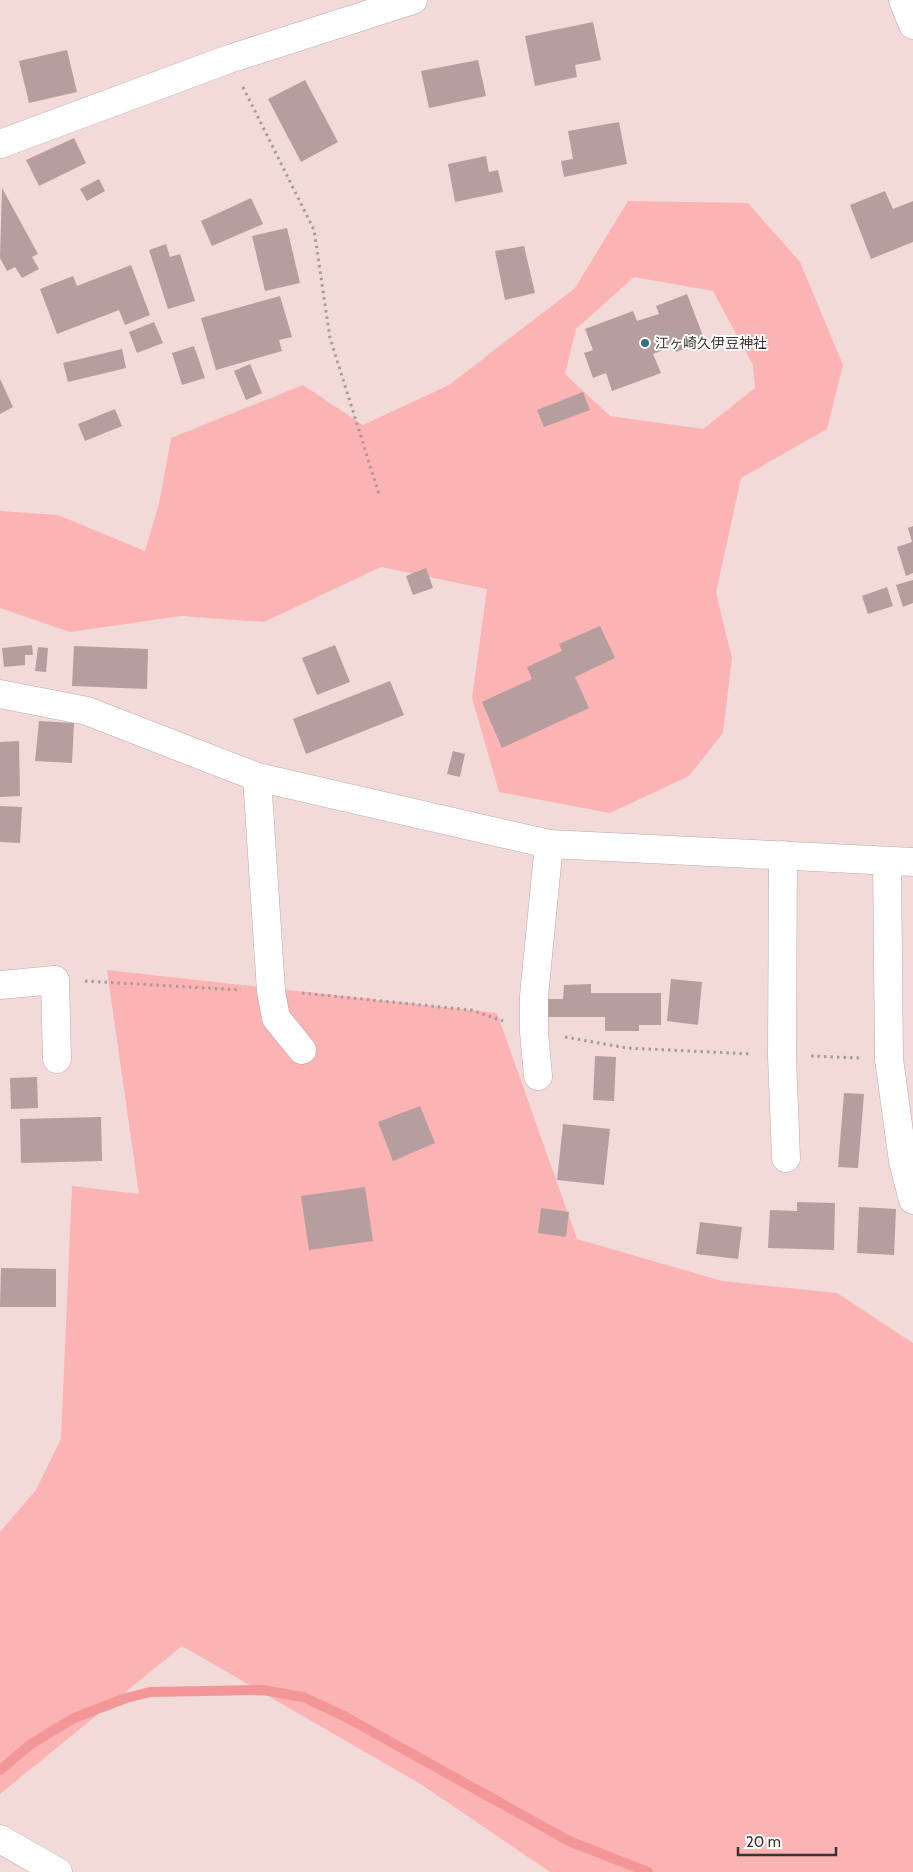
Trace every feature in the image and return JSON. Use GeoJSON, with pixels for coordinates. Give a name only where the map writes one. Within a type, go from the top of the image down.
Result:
{"type":"FeatureCollection","features":[{"type":"Feature","properties":{"kind":"street"},"geometry":{"type":"LineString","coordinates":[[0,144],[229,60],[413,0]]}},
{"type":"Feature","properties":{"kind":"street"},"geometry":{"type":"LineString","coordinates":[[903,0],[913,25]]}},
{"type":"Feature","properties":{"kind":"street"},"geometry":{"type":"LineString","coordinates":[[0,694],[87,711],[257,777],[549,844],[900,862],[889,1059],[903,1161],[913,1200]]}},
{"type":"Feature","properties":{"kind":"street"},"geometry":{"type":"LineString","coordinates":[[257,777],[271,991],[276,1018],[302,1050]]}},
{"type":"Feature","properties":{"kind":"street"},"geometry":{"type":"LineString","coordinates":[[538,1076],[534,1032],[534,996],[549,844]]}},
{"type":"Feature","properties":{"kind":"street"},"geometry":{"type":"LineString","coordinates":[[783,855],[782,1056],[786,1158]]}},
{"type":"Feature","properties":{"kind":"street"},"geometry":{"type":"LineString","coordinates":[[0,985],[55,980],[57,1059]]}},
{"type":"Feature","properties":{"kind":"street"},"geometry":{"type":"LineString","coordinates":[[0,1839],[58,1872]]}},
{"type":"Feature","properties":{"kind":"path"},"geometry":{"type":"LineString","coordinates":[[229,60],[314,230],[330,338],[379,494]]}},
{"type":"Feature","properties":{"kind":"path"},"geometry":{"type":"LineString","coordinates":[[55,980],[352,996],[471,1010],[534,1032],[626,1048],[889,1059]]}},
{"type":"Feature","properties":{"kind":"shaded area"},"geometry":{"type":"Polygon","coordinates":[[[628,201],[748,203],[800,262],[843,365],[827,429],[741,478],[716,593],[732,658],[723,733],[689,776],[610,813],[499,792],[472,698],[487,589],[381,567],[264,622],[181,616],[70,632],[0,608],[0,511],[58,515],[145,551],[159,504],[171,438],[303,385],[363,425],[449,385],[575,288],[628,201]],[[634,277],[576,329],[565,374],[610,416],[703,429],[755,388],[753,365],[713,291],[634,277]]]}},
{"type":"Feature","properties":{"kind":"shaded area"},"geometry":{"type":"Polygon","coordinates":[[[107,970],[497,1013],[577,1239],[722,1281],[837,1293],[913,1343],[913,1872],[550,1872],[422,1785],[182,1646],[0,1794],[0,1532],[36,1490],[61,1439],[72,1186],[139,1194],[107,970]]]}},
{"type":"Feature","properties":{"kind":"building"},"geometry":{"type":"Polygon","coordinates":[[[593,22],[601,60],[575,65],[577,77],[535,86],[525,36],[593,22]]]}},
{"type":"Feature","properties":{"kind":"building"},"geometry":{"type":"Polygon","coordinates":[[[67,50],[77,92],[29,103],[19,61],[67,50]]]}},
{"type":"Feature","properties":{"kind":"building"},"geometry":{"type":"Polygon","coordinates":[[[478,60],[486,96],[429,108],[421,71],[478,60]]]}},
{"type":"Feature","properties":{"kind":"building"},"geometry":{"type":"Polygon","coordinates":[[[305,80],[338,142],[301,162],[268,99],[305,80]]]}},
{"type":"Feature","properties":{"kind":"building"},"geometry":{"type":"Polygon","coordinates":[[[619,122],[627,164],[564,177],[561,161],[573,159],[568,131],[619,122]]]}},
{"type":"Feature","properties":{"kind":"building"},"geometry":{"type":"Polygon","coordinates":[[[74,138],[86,163],[39,186],[26,160],[74,138]]]}},
{"type":"Feature","properties":{"kind":"building"},"geometry":{"type":"Polygon","coordinates":[[[486,156],[489,172],[498,170],[503,192],[455,202],[448,164],[486,156]]]}},
{"type":"Feature","properties":{"kind":"building"},"geometry":{"type":"Polygon","coordinates":[[[99,179],[105,191],[87,201],[80,189],[99,179]]]}},
{"type":"Feature","properties":{"kind":"building"},"geometry":{"type":"Polygon","coordinates":[[[2,188],[38,254],[32,257],[39,269],[22,278],[15,267],[7,271],[0,258],[2,188]]]}},
{"type":"Feature","properties":{"kind":"building"},"geometry":{"type":"Polygon","coordinates":[[[885,191],[893,209],[913,201],[913,242],[871,259],[850,205],[885,191]]]}},
{"type":"Feature","properties":{"kind":"building"},"geometry":{"type":"Polygon","coordinates":[[[251,198],[263,224],[212,246],[201,221],[251,198]]]}},
{"type":"Feature","properties":{"kind":"building"},"geometry":{"type":"Polygon","coordinates":[[[287,228],[300,283],[265,291],[252,236],[287,228]]]}},
{"type":"Feature","properties":{"kind":"building"},"geometry":{"type":"Polygon","coordinates":[[[166,244],[170,257],[180,254],[195,301],[168,309],[149,250],[166,244]]]}},
{"type":"Feature","properties":{"kind":"building"},"geometry":{"type":"Polygon","coordinates":[[[524,246],[535,293],[505,300],[495,251],[524,246]]]}},
{"type":"Feature","properties":{"kind":"building"},"geometry":{"type":"Polygon","coordinates":[[[131,265],[150,315],[125,325],[119,310],[57,334],[40,289],[73,276],[77,286],[131,265]]]}},
{"type":"Feature","properties":{"kind":"building","name":"江ヶ崎久伊豆神社"},"geometry":{"type":"Polygon","coordinates":[[[687,294],[705,341],[676,352],[674,346],[653,354],[661,373],[612,391],[606,373],[593,378],[584,353],[593,350],[585,329],[633,311],[637,321],[659,314],[656,306],[687,294]]]}},
{"type":"Feature","properties":{"kind":"building"},"geometry":{"type":"Polygon","coordinates":[[[280,296],[292,337],[279,340],[282,351],[216,370],[201,318],[280,296]]]}},
{"type":"Feature","properties":{"kind":"building"},"geometry":{"type":"Polygon","coordinates":[[[154,322],[163,343],[137,353],[129,332],[154,322]]]}},
{"type":"Feature","properties":{"kind":"building"},"geometry":{"type":"Polygon","coordinates":[[[194,346],[205,378],[182,385],[172,353],[194,346]]]}},
{"type":"Feature","properties":{"kind":"building"},"geometry":{"type":"Polygon","coordinates":[[[122,349],[126,368],[68,382],[63,363],[122,349]]]}},
{"type":"Feature","properties":{"kind":"building"},"geometry":{"type":"Polygon","coordinates":[[[250,364],[262,393],[246,400],[234,371],[250,364]]]}},
{"type":"Feature","properties":{"kind":"building"},"geometry":{"type":"Polygon","coordinates":[[[0,379],[13,407],[0,414],[0,379]]]}},
{"type":"Feature","properties":{"kind":"building"},"geometry":{"type":"Polygon","coordinates":[[[583,392],[590,410],[544,427],[537,410],[583,392]]]}},
{"type":"Feature","properties":{"kind":"building"},"geometry":{"type":"Polygon","coordinates":[[[115,409],[122,426],[85,441],[78,424],[115,409]]]}},
{"type":"Feature","properties":{"kind":"building"},"geometry":{"type":"Polygon","coordinates":[[[913,526],[913,573],[906,576],[897,547],[912,542],[908,528],[913,526]]]}},
{"type":"Feature","properties":{"kind":"building"},"geometry":{"type":"Polygon","coordinates":[[[426,568],[433,588],[413,595],[406,576],[426,568]]]}},
{"type":"Feature","properties":{"kind":"building"},"geometry":{"type":"Polygon","coordinates":[[[913,580],[913,603],[903,607],[896,585],[913,580]]]}},
{"type":"Feature","properties":{"kind":"building"},"geometry":{"type":"Polygon","coordinates":[[[887,587],[893,606],[868,614],[862,596],[887,587]]]}},
{"type":"Feature","properties":{"kind":"building"},"geometry":{"type":"Polygon","coordinates":[[[600,626],[615,658],[575,677],[589,708],[502,748],[482,702],[532,679],[527,667],[562,651],[559,644],[600,626]]]}},
{"type":"Feature","properties":{"kind":"building"},"geometry":{"type":"Polygon","coordinates":[[[32,645],[33,655],[25,655],[25,665],[4,667],[2,648],[32,645]]]}},
{"type":"Feature","properties":{"kind":"building"},"geometry":{"type":"Polygon","coordinates":[[[335,645],[350,682],[317,695],[302,658],[335,645]]]}},
{"type":"Feature","properties":{"kind":"building"},"geometry":{"type":"Polygon","coordinates":[[[74,646],[148,649],[147,689],[72,686],[74,646]]]}},
{"type":"Feature","properties":{"kind":"building"},"geometry":{"type":"Polygon","coordinates":[[[38,647],[48,648],[46,672],[35,671],[38,647]]]}},
{"type":"Feature","properties":{"kind":"building"},"geometry":{"type":"Polygon","coordinates":[[[390,681],[404,715],[306,754],[293,719],[390,681]]]}},
{"type":"Feature","properties":{"kind":"building"},"geometry":{"type":"Polygon","coordinates":[[[39,721],[74,723],[72,763],[35,761],[39,721]]]}},
{"type":"Feature","properties":{"kind":"building"},"geometry":{"type":"Polygon","coordinates":[[[19,741],[20,796],[0,797],[0,742],[19,741]]]}},
{"type":"Feature","properties":{"kind":"building"},"geometry":{"type":"Polygon","coordinates":[[[453,751],[465,754],[460,777],[447,774],[453,751]]]}},
{"type":"Feature","properties":{"kind":"building"},"geometry":{"type":"Polygon","coordinates":[[[0,806],[22,807],[20,843],[0,842],[0,806]]]}},
{"type":"Feature","properties":{"kind":"building"},"geometry":{"type":"Polygon","coordinates":[[[671,979],[702,982],[698,1025],[667,1021],[671,979]]]}},
{"type":"Feature","properties":{"kind":"building"},"geometry":{"type":"Polygon","coordinates":[[[591,984],[591,993],[661,993],[661,1025],[639,1025],[639,1031],[605,1031],[605,1017],[545,1017],[545,999],[563,999],[564,985],[591,984]]]}},
{"type":"Feature","properties":{"kind":"building"},"geometry":{"type":"Polygon","coordinates":[[[595,1056],[616,1057],[614,1101],[593,1100],[595,1056]]]}},
{"type":"Feature","properties":{"kind":"building"},"geometry":{"type":"Polygon","coordinates":[[[37,1077],[38,1108],[11,1109],[10,1078],[37,1077]]]}},
{"type":"Feature","properties":{"kind":"building"},"geometry":{"type":"Polygon","coordinates":[[[844,1093],[864,1094],[858,1168],[838,1167],[844,1093]]]}},
{"type":"Feature","properties":{"kind":"building"},"geometry":{"type":"Polygon","coordinates":[[[420,1106],[435,1143],[393,1161],[378,1122],[420,1106]]]}},
{"type":"Feature","properties":{"kind":"building"},"geometry":{"type":"Polygon","coordinates":[[[101,1117],[102,1161],[21,1163],[20,1119],[101,1117]]]}},
{"type":"Feature","properties":{"kind":"building"},"geometry":{"type":"Polygon","coordinates":[[[563,1124],[610,1129],[604,1185],[557,1180],[563,1124]]]}},
{"type":"Feature","properties":{"kind":"building"},"geometry":{"type":"Polygon","coordinates":[[[365,1187],[373,1241],[309,1250],[301,1196],[365,1187]]]}},
{"type":"Feature","properties":{"kind":"building"},"geometry":{"type":"Polygon","coordinates":[[[797,1202],[835,1203],[834,1250],[768,1248],[770,1210],[797,1211],[797,1202]]]}},
{"type":"Feature","properties":{"kind":"building"},"geometry":{"type":"Polygon","coordinates":[[[859,1207],[896,1209],[894,1255],[857,1253],[859,1207]]]}},
{"type":"Feature","properties":{"kind":"building"},"geometry":{"type":"Polygon","coordinates":[[[541,1208],[569,1212],[566,1237],[538,1233],[541,1208]]]}},
{"type":"Feature","properties":{"kind":"building"},"geometry":{"type":"Polygon","coordinates":[[[700,1222],[742,1227],[738,1259],[696,1254],[700,1222]]]}},
{"type":"Feature","properties":{"kind":"building"},"geometry":{"type":"Polygon","coordinates":[[[1,1268],[56,1269],[56,1307],[0,1307],[1,1268]]]}},
{"type":"Feature","properties":{"kind":"waterway"},"geometry":{"type":"LineString","coordinates":[[0,1770],[31,1744],[74,1718],[126,1698],[150,1692],[263,1690],[303,1697],[344,1716],[569,1841],[648,1872]]}},
{"type":"Feature","properties":{"kind":"place","name":"江ヶ崎久伊豆神社"},"geometry":{"type":"Point","coordinates":[645,343]}}]}
